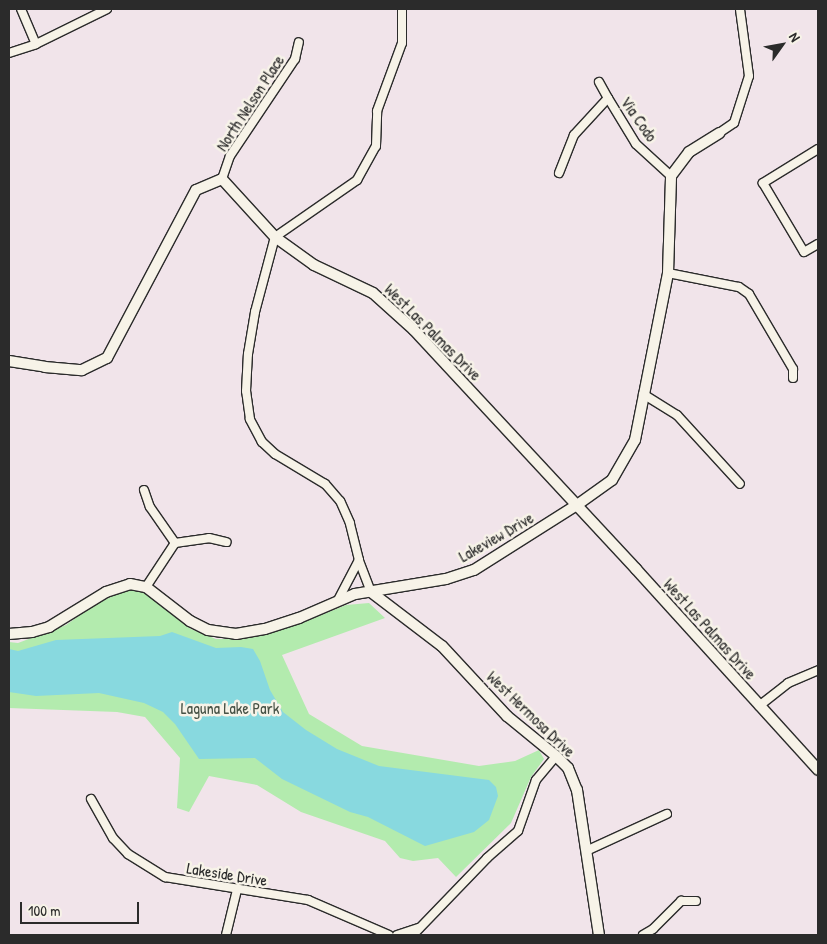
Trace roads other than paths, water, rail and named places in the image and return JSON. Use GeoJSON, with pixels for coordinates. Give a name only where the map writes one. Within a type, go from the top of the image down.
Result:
{"type":"FeatureCollection","features":[{"type":"Feature","properties":{"kind":"street"},"geometry":{"type":"LineString","coordinates":[[21,9],[36,44]]}},
{"type":"Feature","properties":{"kind":"street"},"geometry":{"type":"LineString","coordinates":[[371,592],[359,560],[350,523],[337,496],[321,481],[271,451],[256,433],[249,414],[246,391],[248,354],[255,312],[275,237],[357,180],[371,155],[376,146],[378,110],[402,43],[402,9]]}},
{"type":"Feature","properties":{"kind":"street"},"geometry":{"type":"LineString","coordinates":[[671,176],[689,152],[734,123],[749,76],[740,9]]}},
{"type":"Feature","properties":{"kind":"street"},"geometry":{"type":"LineString","coordinates":[[9,53],[36,44],[103,10]]}},
{"type":"Feature","properties":{"kind":"street","name":"North Nelson Place"},"geometry":{"type":"LineString","coordinates":[[222,179],[230,156],[295,59],[299,42]]}},
{"type":"Feature","properties":{"kind":"street"},"geometry":{"type":"LineString","coordinates":[[599,82],[608,98]]}},
{"type":"Feature","properties":{"kind":"street","name":"Via Codo"},"geometry":{"type":"LineString","coordinates":[[559,173],[574,135],[608,98],[636,144],[671,176]]}},
{"type":"Feature","properties":{"kind":"street"},"geometry":{"type":"LineString","coordinates":[[818,149],[763,183],[804,252],[818,244]]}},
{"type":"Feature","properties":{"kind":"street","name":"Lakeview Drive"},"geometry":{"type":"LineString","coordinates":[[146,587],[190,621],[208,630],[227,634],[255,631],[282,624],[338,600],[371,592],[446,579],[474,570],[577,506],[612,480],[635,440],[668,273],[671,176]]}},
{"type":"Feature","properties":{"kind":"street"},"geometry":{"type":"LineString","coordinates":[[9,361],[45,367],[82,370],[107,358],[196,190],[222,179]]}},
{"type":"Feature","properties":{"kind":"street","name":"West Las Palmas Drive"},"geometry":{"type":"LineString","coordinates":[[222,179],[275,237],[314,265],[373,292],[414,330],[818,770]]}},
{"type":"Feature","properties":{"kind":"street"},"geometry":{"type":"LineString","coordinates":[[668,273],[739,287],[749,294],[793,369],[793,378]]}},
{"type":"Feature","properties":{"kind":"street"},"geometry":{"type":"LineString","coordinates":[[643,394],[677,416],[740,484]]}},
{"type":"Feature","properties":{"kind":"street"},"geometry":{"type":"LineString","coordinates":[[144,490],[150,507],[174,543]]}},
{"type":"Feature","properties":{"kind":"street"},"geometry":{"type":"LineString","coordinates":[[9,634],[32,632],[54,625],[119,586],[135,584],[146,587],[174,543],[209,538],[228,542]]}},
{"type":"Feature","properties":{"kind":"street"},"geometry":{"type":"LineString","coordinates":[[338,600],[359,560]]}},
{"type":"Feature","properties":{"kind":"street","name":"West Hermosa Drive"},"geometry":{"type":"LineString","coordinates":[[371,592],[442,646],[507,716],[568,768],[575,784],[599,935]]}},
{"type":"Feature","properties":{"kind":"street"},"geometry":{"type":"LineString","coordinates":[[759,706],[788,683],[818,670]]}},
{"type":"Feature","properties":{"kind":"street"},"geometry":{"type":"LineString","coordinates":[[413,935],[487,858],[518,831],[536,780],[556,756]]}},
{"type":"Feature","properties":{"kind":"street","name":"Lakeside Drive"},"geometry":{"type":"LineString","coordinates":[[91,799],[114,838],[128,854],[150,870],[173,880],[308,900],[389,935]]}},
{"type":"Feature","properties":{"kind":"street"},"geometry":{"type":"LineString","coordinates":[[586,851],[667,814]]}},
{"type":"Feature","properties":{"kind":"street"},"geometry":{"type":"LineString","coordinates":[[226,935],[236,890]]}},
{"type":"Feature","properties":{"kind":"street"},"geometry":{"type":"LineString","coordinates":[[643,935],[653,929],[681,901],[696,901]]}},
{"type":"Feature","properties":{"kind":"street"},"geometry":{"type":"LineString","coordinates":[[397,935],[421,927]]}},
{"type":"Feature","properties":{"kind":"water"},"geometry":{"type":"Polygon","coordinates":[[[172,632],[216,648],[241,647],[253,649],[260,661],[270,690],[283,712],[306,730],[337,749],[379,766],[489,780],[496,787],[498,796],[489,820],[474,832],[425,846],[368,817],[350,812],[282,779],[255,758],[199,759],[175,724],[163,712],[144,703],[99,693],[36,696],[9,692],[9,649],[18,651],[56,640],[160,636],[172,632]]]}},
{"type":"Feature","properties":{"kind":"park label","name":"Laguna Lake Park"},"geometry":{"type":"Point","coordinates":[230,708]}}]}
